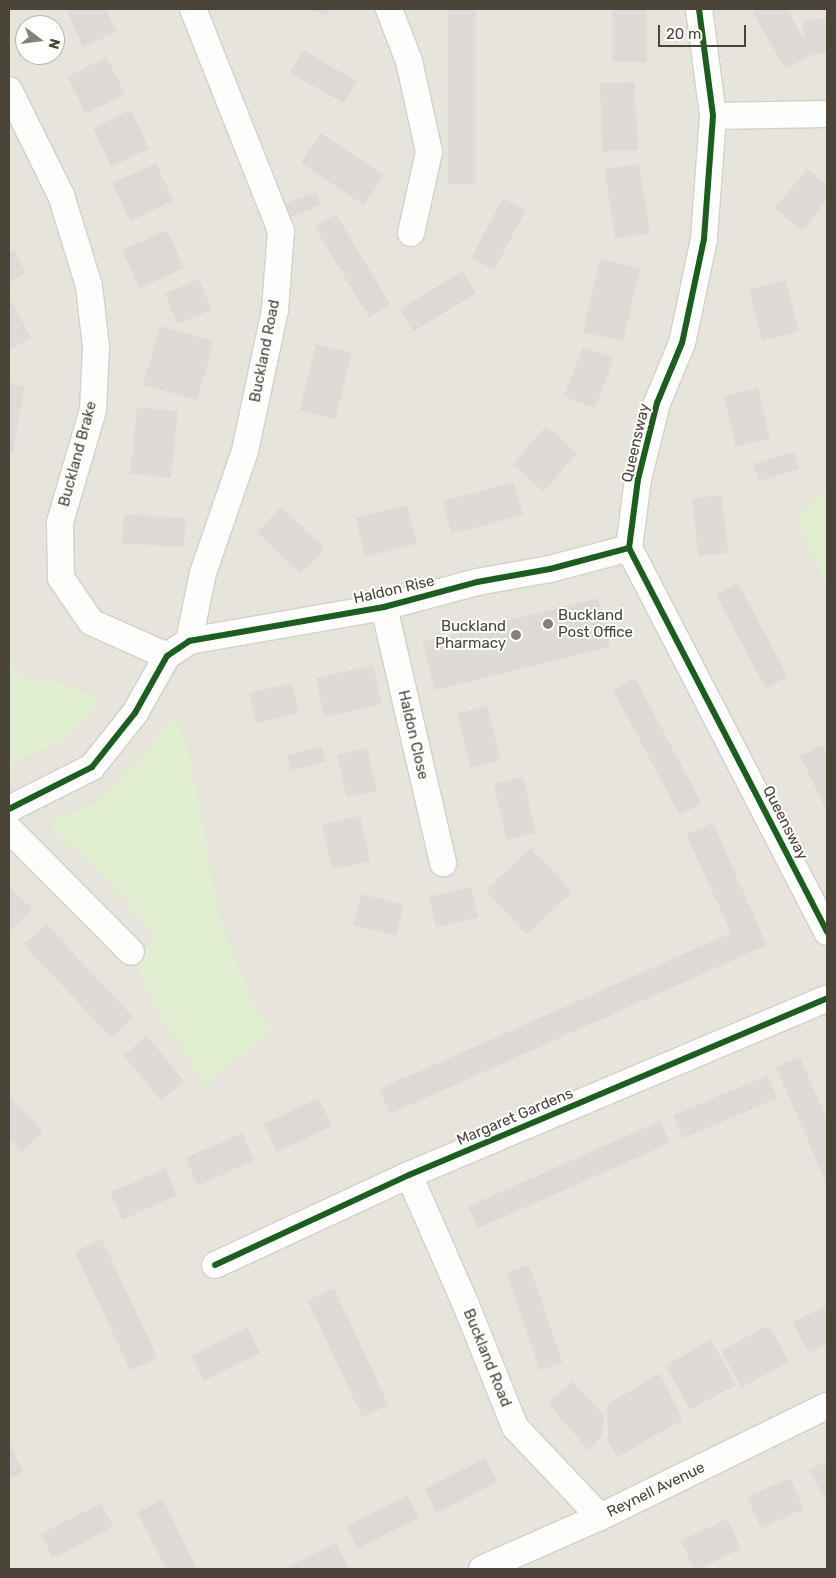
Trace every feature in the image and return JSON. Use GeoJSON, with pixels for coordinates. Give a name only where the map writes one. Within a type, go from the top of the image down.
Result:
{"type":"FeatureCollection","features":[{"type":"Feature","properties":{"kind":"street","name":"Buckland Road"},"geometry":{"type":"LineString","coordinates":[[189,641],[203,573],[245,451],[275,310],[281,231],[193,9]]}},
{"type":"Feature","properties":{"kind":"street"},"geometry":{"type":"LineString","coordinates":[[389,9],[409,61],[429,152],[411,233]]}},
{"type":"Feature","properties":{"kind":"street","name":"Queensway"},"geometry":{"type":"LineString","coordinates":[[699,9],[713,116],[704,239],[682,343],[657,403],[638,479],[629,548],[827,932]]}},
{"type":"Feature","properties":{"kind":"street","name":"Buckland Brake"},"geometry":{"type":"LineString","coordinates":[[9,90],[61,195],[89,286],[96,347],[93,410],[60,522],[62,578],[91,622],[167,656]]}},
{"type":"Feature","properties":{"kind":"street"},"geometry":{"type":"LineString","coordinates":[[713,116],[827,114]]}},
{"type":"Feature","properties":{"kind":"street","name":"Haldon Rise"},"geometry":{"type":"LineString","coordinates":[[167,656],[189,641],[384,608],[477,582],[550,569],[629,548]]}},
{"type":"Feature","properties":{"kind":"street","name":"Haldon Close"},"geometry":{"type":"LineString","coordinates":[[384,608],[443,863]]}},
{"type":"Feature","properties":{"kind":"street"},"geometry":{"type":"LineString","coordinates":[[9,809],[92,767],[135,713],[167,656]]}},
{"type":"Feature","properties":{"kind":"street"},"geometry":{"type":"LineString","coordinates":[[9,829],[131,952]]}},
{"type":"Feature","properties":{"kind":"street","name":"Margaret Gardens"},"geometry":{"type":"LineString","coordinates":[[215,1265],[409,1176],[827,998]]}},
{"type":"Feature","properties":{"kind":"street","name":"Buckland Road"},"geometry":{"type":"LineString","coordinates":[[409,1176],[466,1305],[515,1428],[600,1517]]}},
{"type":"Feature","properties":{"kind":"street","name":"Reynell Avenue"},"geometry":{"type":"LineString","coordinates":[[482,1569],[600,1517],[827,1406]]}},
{"type":"Feature","properties":{"kind":"shaded area"},"geometry":{"type":"Polygon","coordinates":[[[9,9],[827,9],[827,1569],[9,1569],[9,9]]]}},
{"type":"Feature","properties":{"kind":"green space"},"geometry":{"type":"Polygon","coordinates":[[[827,489],[827,586],[797,519],[827,489]]]}},
{"type":"Feature","properties":{"kind":"green space"},"geometry":{"type":"Polygon","coordinates":[[[9,665],[21,677],[65,684],[99,699],[87,716],[60,741],[9,764],[9,665]]]}},
{"type":"Feature","properties":{"kind":"green space"},"geometry":{"type":"Polygon","coordinates":[[[173,715],[188,749],[219,913],[233,956],[252,1001],[272,1031],[206,1082],[179,1048],[183,1045],[159,1015],[133,959],[157,937],[111,884],[54,831],[49,823],[97,802],[140,763],[173,715]]]}},
{"type":"Feature","properties":{"kind":"building"},"geometry":{"type":"Polygon","coordinates":[[[66,9],[106,9],[117,32],[83,47],[66,9]]]}},
{"type":"Feature","properties":{"kind":"building"},"geometry":{"type":"Polygon","coordinates":[[[313,9],[330,9],[326,16],[313,9]]]}},
{"type":"Feature","properties":{"kind":"building"},"geometry":{"type":"Polygon","coordinates":[[[448,9],[476,9],[476,184],[448,184],[448,9]]]}},
{"type":"Feature","properties":{"kind":"building"},"geometry":{"type":"Polygon","coordinates":[[[612,9],[647,9],[647,62],[612,62],[612,9]]]}},
{"type":"Feature","properties":{"kind":"building"},"geometry":{"type":"Polygon","coordinates":[[[759,9],[787,9],[805,41],[803,21],[827,18],[827,53],[812,55],[785,69],[753,12],[759,9]]]}},
{"type":"Feature","properties":{"kind":"building"},"geometry":{"type":"Polygon","coordinates":[[[303,50],[357,81],[344,104],[290,73],[303,50]]]}},
{"type":"Feature","properties":{"kind":"building"},"geometry":{"type":"Polygon","coordinates":[[[107,57],[125,94],[85,113],[67,76],[107,57]]]}},
{"type":"Feature","properties":{"kind":"building"},"geometry":{"type":"Polygon","coordinates":[[[635,82],[637,150],[602,151],[600,83],[635,82]]]}},
{"type":"Feature","properties":{"kind":"building"},"geometry":{"type":"Polygon","coordinates":[[[131,110],[149,149],[111,167],[93,128],[131,110]]]}},
{"type":"Feature","properties":{"kind":"building"},"geometry":{"type":"Polygon","coordinates":[[[321,133],[384,175],[364,205],[301,163],[321,133]]]}},
{"type":"Feature","properties":{"kind":"building"},"geometry":{"type":"Polygon","coordinates":[[[156,163],[174,201],[130,221],[112,183],[156,163]]]}},
{"type":"Feature","properties":{"kind":"building"},"geometry":{"type":"Polygon","coordinates":[[[639,164],[650,233],[615,239],[604,169],[639,164]]]}},
{"type":"Feature","properties":{"kind":"building"},"geometry":{"type":"Polygon","coordinates":[[[807,169],[827,185],[827,200],[802,231],[775,208],[807,169]]]}},
{"type":"Feature","properties":{"kind":"building"},"geometry":{"type":"Polygon","coordinates":[[[316,192],[321,205],[286,218],[281,205],[316,192]]]}},
{"type":"Feature","properties":{"kind":"building"},"geometry":{"type":"Polygon","coordinates":[[[503,198],[526,210],[494,270],[471,258],[503,198]]]}},
{"type":"Feature","properties":{"kind":"building"},"geometry":{"type":"Polygon","coordinates":[[[336,214],[391,305],[369,318],[315,227],[336,214]]]}},
{"type":"Feature","properties":{"kind":"building"},"geometry":{"type":"Polygon","coordinates":[[[167,230],[184,268],[139,288],[122,250],[167,230]]]}},
{"type":"Feature","properties":{"kind":"building"},"geometry":{"type":"Polygon","coordinates":[[[14,250],[26,273],[9,282],[9,253],[14,250]]]}},
{"type":"Feature","properties":{"kind":"building"},"geometry":{"type":"Polygon","coordinates":[[[600,259],[640,268],[623,341],[583,332],[600,259]]]}},
{"type":"Feature","properties":{"kind":"building"},"geometry":{"type":"Polygon","coordinates":[[[463,271],[476,293],[413,331],[400,309],[463,271]]]}},
{"type":"Feature","properties":{"kind":"building"},"geometry":{"type":"Polygon","coordinates":[[[199,279],[212,309],[178,324],[165,293],[199,279]]]}},
{"type":"Feature","properties":{"kind":"building"},"geometry":{"type":"Polygon","coordinates":[[[786,280],[799,331],[762,341],[749,289],[786,280]]]}},
{"type":"Feature","properties":{"kind":"building"},"geometry":{"type":"Polygon","coordinates":[[[12,302],[31,338],[9,350],[9,304],[12,302]]]}},
{"type":"Feature","properties":{"kind":"building"},"geometry":{"type":"Polygon","coordinates":[[[160,326],[214,341],[197,400],[143,385],[160,326]]]}},
{"type":"Feature","properties":{"kind":"building"},"geometry":{"type":"Polygon","coordinates":[[[316,344],[352,353],[335,419],[300,410],[316,344]]]}},
{"type":"Feature","properties":{"kind":"building"},"geometry":{"type":"Polygon","coordinates":[[[583,347],[614,359],[595,408],[564,396],[583,347]]]}},
{"type":"Feature","properties":{"kind":"building"},"geometry":{"type":"Polygon","coordinates":[[[9,383],[24,386],[13,454],[9,454],[9,383]]]}},
{"type":"Feature","properties":{"kind":"building"},"geometry":{"type":"Polygon","coordinates":[[[758,388],[770,439],[736,447],[724,396],[758,388]]]}},
{"type":"Feature","properties":{"kind":"building"},"geometry":{"type":"Polygon","coordinates":[[[137,407],[178,411],[171,478],[130,474],[137,407]]]}},
{"type":"Feature","properties":{"kind":"building"},"geometry":{"type":"Polygon","coordinates":[[[546,426],[577,453],[543,491],[513,464],[546,426]]]}},
{"type":"Feature","properties":{"kind":"building"},"geometry":{"type":"Polygon","coordinates":[[[794,452],[799,469],[759,481],[754,464],[794,452]]]}},
{"type":"Feature","properties":{"kind":"building"},"geometry":{"type":"Polygon","coordinates":[[[514,482],[523,515],[451,534],[443,501],[514,482]]]}},
{"type":"Feature","properties":{"kind":"building"},"geometry":{"type":"Polygon","coordinates":[[[722,495],[728,553],[698,556],[692,498],[722,495]]]}},
{"type":"Feature","properties":{"kind":"building"},"geometry":{"type":"Polygon","coordinates":[[[407,505],[417,544],[365,557],[356,518],[407,505]]]}},
{"type":"Feature","properties":{"kind":"building"},"geometry":{"type":"Polygon","coordinates":[[[281,507],[325,548],[301,574],[257,533],[281,507]]]}},
{"type":"Feature","properties":{"kind":"building"},"geometry":{"type":"Polygon","coordinates":[[[124,514],[186,518],[184,547],[122,543],[124,514]]]}},
{"type":"Feature","properties":{"kind":"building"},"geometry":{"type":"Polygon","coordinates":[[[738,583],[788,677],[766,688],[716,595],[738,583]]]}},
{"type":"Feature","properties":{"kind":"building"},"geometry":{"type":"Polygon","coordinates":[[[598,598],[610,647],[434,690],[422,642],[598,598]]]}},
{"type":"Feature","properties":{"kind":"building"},"geometry":{"type":"Polygon","coordinates":[[[373,665],[382,704],[325,717],[316,678],[373,665]]]}},
{"type":"Feature","properties":{"kind":"building"},"geometry":{"type":"Polygon","coordinates":[[[635,678],[702,803],[680,815],[613,690],[635,678]]]}},
{"type":"Feature","properties":{"kind":"building"},"geometry":{"type":"Polygon","coordinates":[[[292,683],[299,713],[256,723],[249,693],[292,683]]]}},
{"type":"Feature","properties":{"kind":"building"},"geometry":{"type":"Polygon","coordinates":[[[487,706],[501,760],[470,768],[457,713],[487,706]]]}},
{"type":"Feature","properties":{"kind":"building"},"geometry":{"type":"Polygon","coordinates":[[[823,745],[827,754],[827,812],[800,756],[823,745]]]}},
{"type":"Feature","properties":{"kind":"building"},"geometry":{"type":"Polygon","coordinates":[[[322,746],[326,761],[291,771],[287,755],[322,746]]]}},
{"type":"Feature","properties":{"kind":"building"},"geometry":{"type":"Polygon","coordinates":[[[367,748],[377,791],[347,798],[337,755],[367,748]]]}},
{"type":"Feature","properties":{"kind":"building"},"geometry":{"type":"Polygon","coordinates":[[[523,777],[536,833],[507,839],[494,784],[523,777]]]}},
{"type":"Feature","properties":{"kind":"building"},"geometry":{"type":"Polygon","coordinates":[[[360,816],[370,861],[332,870],[322,825],[360,816]]]}},
{"type":"Feature","properties":{"kind":"building"},"geometry":{"type":"Polygon","coordinates":[[[713,823],[767,945],[390,1114],[379,1089],[731,933],[686,834],[713,823]]]}},
{"type":"Feature","properties":{"kind":"building"},"geometry":{"type":"Polygon","coordinates":[[[531,848],[572,892],[527,934],[486,890],[531,848]]]}},
{"type":"Feature","properties":{"kind":"building"},"geometry":{"type":"Polygon","coordinates":[[[9,887],[32,909],[11,930],[9,928],[9,887]]]}},
{"type":"Feature","properties":{"kind":"building"},"geometry":{"type":"Polygon","coordinates":[[[471,887],[478,917],[436,927],[429,897],[471,887]]]}},
{"type":"Feature","properties":{"kind":"building"},"geometry":{"type":"Polygon","coordinates":[[[361,894],[404,905],[396,936],[353,925],[361,894]]]}},
{"type":"Feature","properties":{"kind":"building"},"geometry":{"type":"Polygon","coordinates":[[[46,924],[133,1018],[111,1038],[24,944],[46,924]]]}},
{"type":"Feature","properties":{"kind":"building"},"geometry":{"type":"Polygon","coordinates":[[[147,1036],[184,1082],[161,1101],[124,1055],[147,1036]]]}},
{"type":"Feature","properties":{"kind":"building"},"geometry":{"type":"Polygon","coordinates":[[[800,1057],[827,1119],[827,1185],[776,1067],[800,1057]]]}},
{"type":"Feature","properties":{"kind":"building"},"geometry":{"type":"Polygon","coordinates":[[[768,1075],[778,1098],[683,1138],[673,1115],[768,1075]]]}},
{"type":"Feature","properties":{"kind":"building"},"geometry":{"type":"Polygon","coordinates":[[[9,1096],[43,1131],[22,1152],[9,1139],[9,1096]]]}},
{"type":"Feature","properties":{"kind":"building"},"geometry":{"type":"Polygon","coordinates":[[[319,1098],[332,1126],[277,1152],[264,1124],[319,1098]]]}},
{"type":"Feature","properties":{"kind":"building"},"geometry":{"type":"Polygon","coordinates":[[[660,1121],[670,1143],[478,1228],[468,1206],[660,1121]]]}},
{"type":"Feature","properties":{"kind":"building"},"geometry":{"type":"Polygon","coordinates":[[[242,1133],[254,1160],[198,1186],[185,1158],[242,1133]]]}},
{"type":"Feature","properties":{"kind":"building"},"geometry":{"type":"Polygon","coordinates":[[[165,1168],[177,1195],[122,1220],[110,1192],[165,1168]]]}},
{"type":"Feature","properties":{"kind":"building"},"geometry":{"type":"Polygon","coordinates":[[[102,1239],[157,1358],[130,1370],[75,1252],[102,1239]]]}},
{"type":"Feature","properties":{"kind":"building"},"geometry":{"type":"Polygon","coordinates":[[[529,1265],[563,1362],[540,1370],[506,1273],[529,1265]]]}},
{"type":"Feature","properties":{"kind":"building"},"geometry":{"type":"Polygon","coordinates":[[[334,1288],[389,1405],[362,1417],[308,1300],[334,1288]]]}},
{"type":"Feature","properties":{"kind":"building"},"geometry":{"type":"Polygon","coordinates":[[[827,1305],[827,1344],[809,1353],[793,1323],[827,1305]]]}},
{"type":"Feature","properties":{"kind":"building"},"geometry":{"type":"Polygon","coordinates":[[[769,1325],[789,1362],[741,1387],[721,1350],[769,1325]]]}},
{"type":"Feature","properties":{"kind":"building"},"geometry":{"type":"Polygon","coordinates":[[[248,1328],[260,1353],[204,1381],[191,1356],[248,1328]]]}},
{"type":"Feature","properties":{"kind":"building"},"geometry":{"type":"Polygon","coordinates":[[[711,1340],[736,1385],[690,1410],[666,1365],[711,1340]]]}},
{"type":"Feature","properties":{"kind":"building"},"geometry":{"type":"Polygon","coordinates":[[[660,1373],[683,1420],[617,1457],[608,1442],[607,1405],[660,1373]]]}},
{"type":"Feature","properties":{"kind":"building"},"geometry":{"type":"Polygon","coordinates":[[[572,1381],[604,1415],[602,1435],[589,1451],[548,1403],[572,1381]]]}},
{"type":"Feature","properties":{"kind":"building"},"geometry":{"type":"Polygon","coordinates":[[[9,1443],[23,1472],[9,1479],[9,1443]]]}},
{"type":"Feature","properties":{"kind":"building"},"geometry":{"type":"Polygon","coordinates":[[[485,1458],[497,1482],[437,1513],[424,1489],[485,1458]]]}},
{"type":"Feature","properties":{"kind":"building"},"geometry":{"type":"Polygon","coordinates":[[[827,1461],[827,1498],[824,1499],[809,1469],[827,1461]]]}},
{"type":"Feature","properties":{"kind":"building"},"geometry":{"type":"Polygon","coordinates":[[[790,1478],[804,1509],[761,1528],[747,1497],[790,1478]]]}},
{"type":"Feature","properties":{"kind":"building"},"geometry":{"type":"Polygon","coordinates":[[[408,1496],[419,1518],[357,1549],[346,1526],[408,1496]]]}},
{"type":"Feature","properties":{"kind":"building"},"geometry":{"type":"Polygon","coordinates":[[[163,1499],[197,1569],[166,1569],[137,1512],[163,1499]]]}},
{"type":"Feature","properties":{"kind":"building"},"geometry":{"type":"Polygon","coordinates":[[[101,1503],[113,1527],[53,1558],[40,1534],[101,1503]]]}},
{"type":"Feature","properties":{"kind":"building"},"geometry":{"type":"Polygon","coordinates":[[[727,1519],[741,1549],[698,1569],[694,1569],[681,1541],[727,1519]]]}},
{"type":"Feature","properties":{"kind":"building"},"geometry":{"type":"Polygon","coordinates":[[[336,1543],[349,1569],[283,1569],[336,1543]]]}},
{"type":"Feature","properties":{"kind":"cycle path"},"geometry":{"type":"LineString","coordinates":[[699,9],[713,116],[704,239],[682,343],[657,403],[638,479],[629,548],[827,932]]}},
{"type":"Feature","properties":{"kind":"cycle path"},"geometry":{"type":"LineString","coordinates":[[9,809],[92,767],[135,713],[167,656],[189,641],[384,607],[477,582],[550,569],[629,548]]}},
{"type":"Feature","properties":{"kind":"cycle path"},"geometry":{"type":"LineString","coordinates":[[215,1265],[409,1175],[827,998]]}},
{"type":"Feature","properties":{"kind":"place","name":"Buckland Post Office"},"geometry":{"type":"Point","coordinates":[548,624]}},
{"type":"Feature","properties":{"kind":"place","name":"Buckland Pharmacy"},"geometry":{"type":"Point","coordinates":[516,635]}}]}
